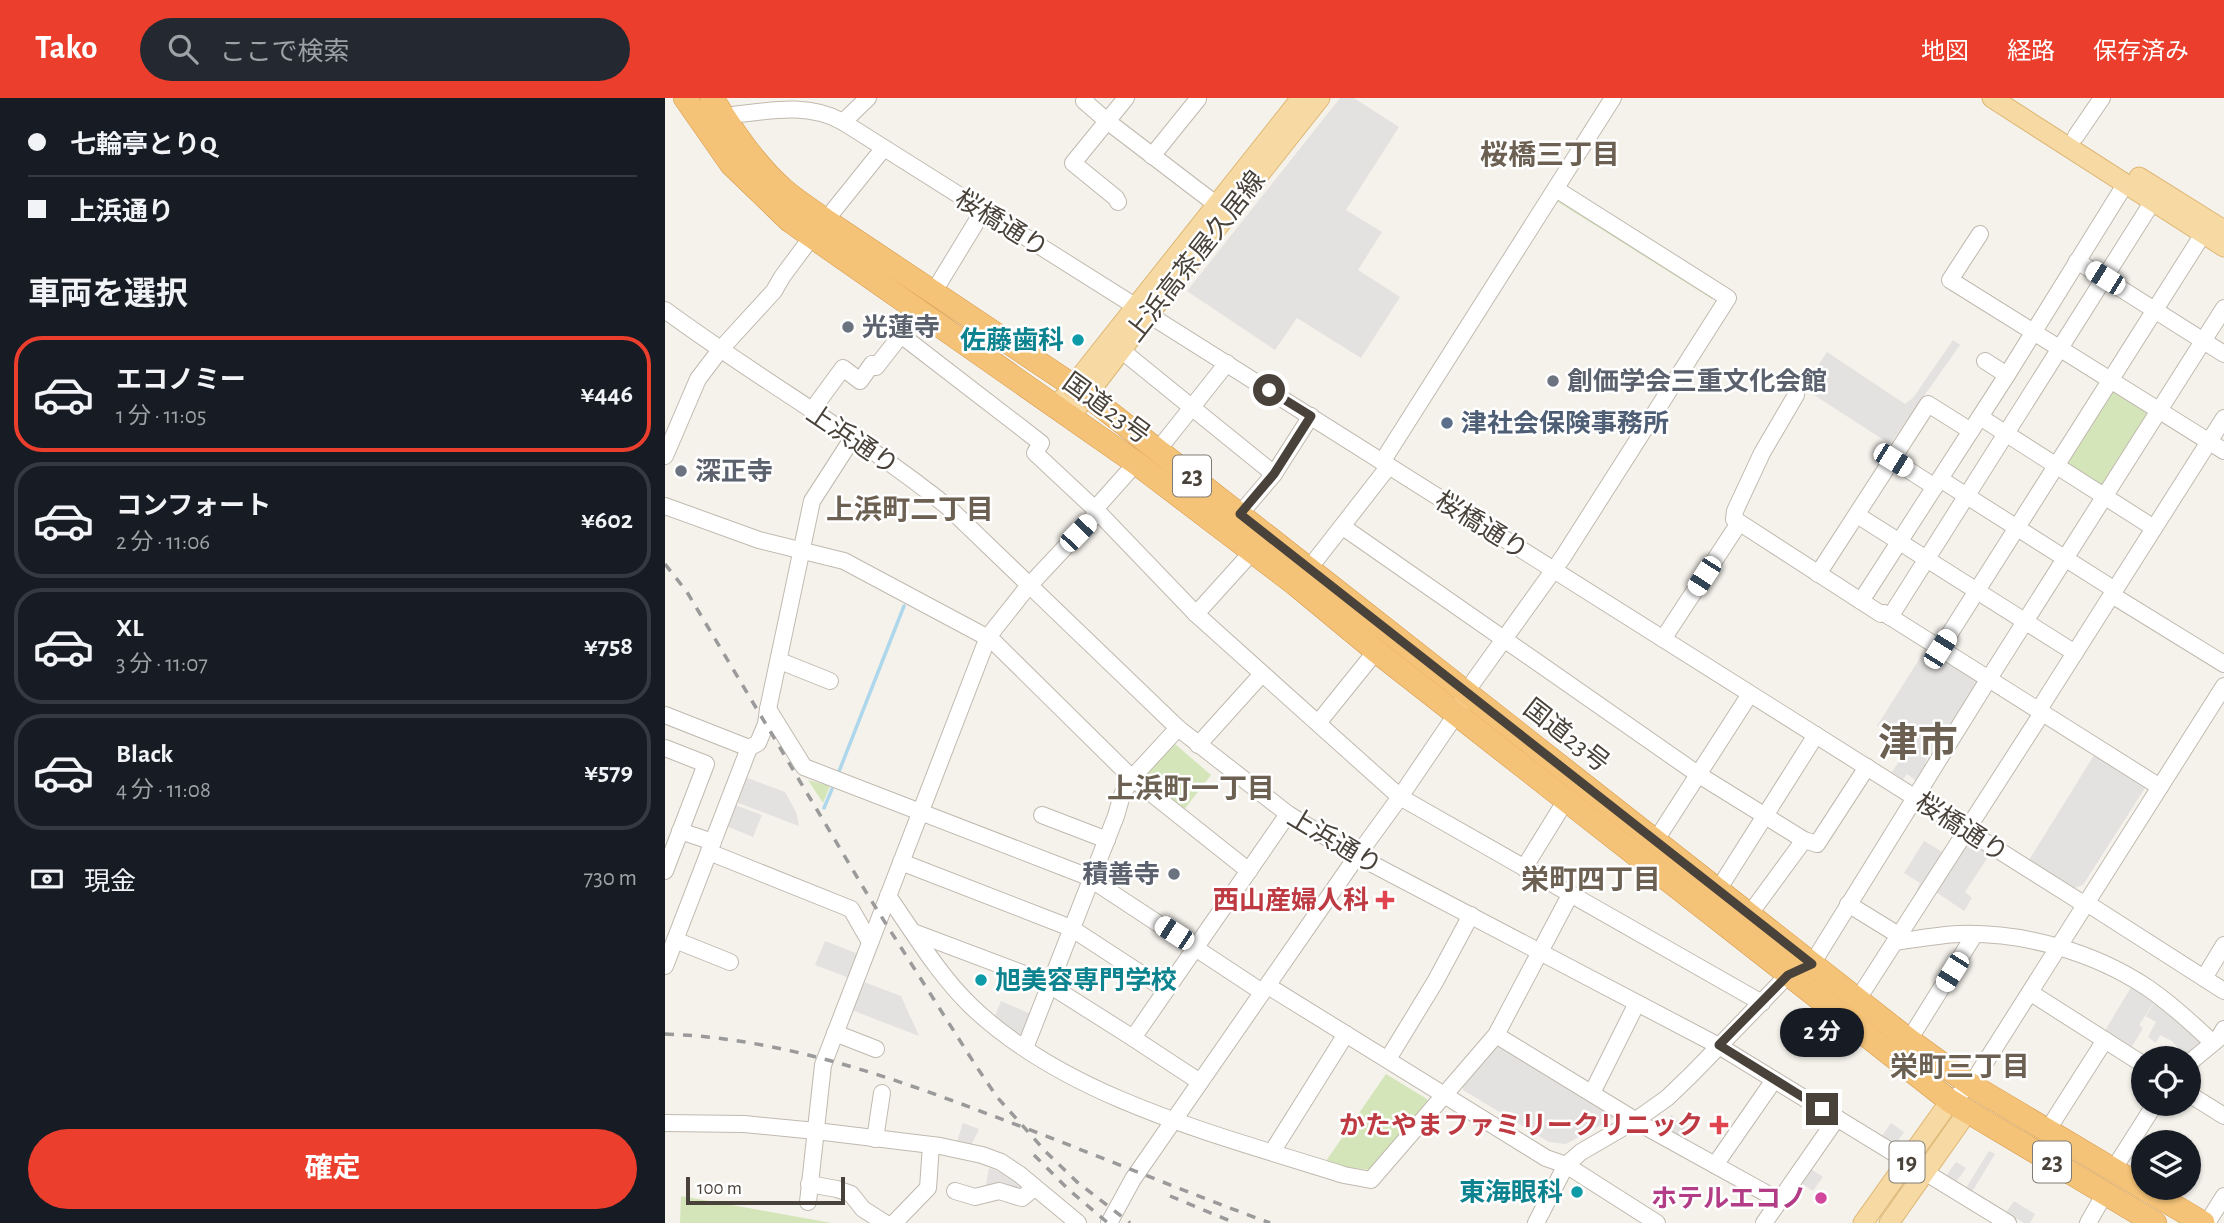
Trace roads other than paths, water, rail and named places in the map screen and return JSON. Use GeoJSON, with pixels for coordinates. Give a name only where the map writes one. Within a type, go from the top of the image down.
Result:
{"type":"FeatureCollection","features":[{"type":"Feature","properties":{"kind":"highway","name":"国道23号"},"geometry":{"type":"LineString","coordinates":[[706,106],[819,228],[929,303],[1080,390],[1158,450],[1240,514],[1376,651],[1788,975],[1959,1106],[2155,1223]]}},
{"type":"Feature","properties":{"kind":"highway","name":"国道23号"},"geometry":{"type":"LineString","coordinates":[[929,303],[1064,411],[1251,552],[1303,577],[1466,692],[1909,1040],[1971,1085],[2131,1180]]}},
{"type":"Feature","properties":{"kind":"highway","name":"国道23号"},"geometry":{"type":"LineString","coordinates":[[2165,1200],[2205,1223]]}},
{"type":"Feature","properties":{"kind":"main road","name":"上浜高茶屋久居線"},"geometry":{"type":"LineString","coordinates":[[1223,208],[1301,98]]}},
{"type":"Feature","properties":{"kind":"main road","name":"上浜高茶屋久居線"},"geometry":{"type":"LineString","coordinates":[[1064,411],[1223,208],[1320,98]]}},
{"type":"Feature","properties":{"kind":"main road"},"geometry":{"type":"LineString","coordinates":[[1992,98],[2224,247]]}},
{"type":"Feature","properties":{"kind":"main road"},"geometry":{"type":"LineString","coordinates":[[2018,98],[2224,230]]}},
{"type":"Feature","properties":{"kind":"main road","name":"上浜高茶屋久居線"},"geometry":{"type":"LineString","coordinates":[[1080,390],[1121,350],[1142,310]]}},
{"type":"Feature","properties":{"kind":"main road","name":"19"},"geometry":{"type":"LineString","coordinates":[[1863,1223],[1907,1161],[1959,1106]]}},
{"type":"Feature","properties":{"kind":"main road","name":"19"},"geometry":{"type":"LineString","coordinates":[[1889,1223],[1925,1172],[1959,1106]]}},
{"type":"Feature","properties":{"kind":"street"},"geometry":{"type":"LineString","coordinates":[[843,122],[868,98]]}},
{"type":"Feature","properties":{"kind":"street"},"geometry":{"type":"LineString","coordinates":[[1086,98],[1084,101],[1107,121],[1223,208]]}},
{"type":"Feature","properties":{"kind":"street"},"geometry":{"type":"LineString","coordinates":[[1118,202],[1073,163],[1126,98]]}},
{"type":"Feature","properties":{"kind":"street"},"geometry":{"type":"LineString","coordinates":[[1303,577],[1343,527],[1386,464],[1613,98]]}},
{"type":"Feature","properties":{"kind":"street"},"geometry":{"type":"LineString","coordinates":[[2076,136],[2102,98]]}},
{"type":"Feature","properties":{"kind":"street"},"geometry":{"type":"LineString","coordinates":[[1152,156],[1198,99]]}},
{"type":"Feature","properties":{"kind":"street","name":"桜橋通り"},"geometry":{"type":"LineString","coordinates":[[706,106],[802,109],[830,115],[843,122],[2224,990]]}},
{"type":"Feature","properties":{"kind":"street"},"geometry":{"type":"LineString","coordinates":[[665,456],[698,379],[719,350],[774,291],[819,228],[883,149]]}},
{"type":"Feature","properties":{"kind":"street"},"geometry":{"type":"LineString","coordinates":[[1861,601],[2007,375],[2126,183]]}},
{"type":"Feature","properties":{"kind":"street"},"geometry":{"type":"LineString","coordinates":[[1109,1223],[1125,1191],[1262,987],[1401,797],[1457,713],[1466,692],[1563,557],[1728,298],[1556,189]]}},
{"type":"Feature","properties":{"kind":"street"},"geometry":{"type":"LineString","coordinates":[[1890,617],[2153,201]]}},
{"type":"Feature","properties":{"kind":"street"},"geometry":{"type":"LineString","coordinates":[[906,339],[983,211]]}},
{"type":"Feature","properties":{"kind":"street"},"geometry":{"type":"LineString","coordinates":[[1980,234],[1950,280],[2224,451]]}},
{"type":"Feature","properties":{"kind":"street"},"geometry":{"type":"LineString","coordinates":[[1940,649],[2203,234]]}},
{"type":"Feature","properties":{"kind":"street"},"geometry":{"type":"LineString","coordinates":[[2077,261],[2224,354]]}},
{"type":"Feature","properties":{"kind":"street"},"geometry":{"type":"LineString","coordinates":[[1536,1223],[1566,1165],[1581,1152],[1636,1120],[1667,1098],[1788,975],[1812,964],[2224,308]]}},
{"type":"Feature","properties":{"kind":"street","name":"上浜通り"},"geometry":{"type":"LineString","coordinates":[[665,310],[948,507],[1178,728],[1288,814],[1357,856],[1719,1045],[1925,1172],[1997,1221]]}},
{"type":"Feature","properties":{"kind":"street"},"geometry":{"type":"LineString","coordinates":[[812,410],[843,369],[860,381],[872,364],[876,367],[901,335],[1041,443],[1035,453],[1096,510],[1196,614],[1401,797],[1762,1003]]}},
{"type":"Feature","properties":{"kind":"street"},"geometry":{"type":"LineString","coordinates":[[1121,350],[1274,474]]}},
{"type":"Feature","properties":{"kind":"street"},"geometry":{"type":"LineString","coordinates":[[1985,361],[2007,375]]}},
{"type":"Feature","properties":{"kind":"street"},"geometry":{"type":"LineString","coordinates":[[1158,450],[1227,363]]}},
{"type":"Feature","properties":{"kind":"street"},"geometry":{"type":"LineString","coordinates":[[1797,387],[1796,395],[1762,453],[1735,511],[1734,519],[1881,614],[1884,613],[2160,787]]}},
{"type":"Feature","properties":{"kind":"street"},"geometry":{"type":"LineString","coordinates":[[1818,574],[1928,404],[2007,434],[2154,528]]}},
{"type":"Feature","properties":{"kind":"street"},"geometry":{"type":"LineString","coordinates":[[1240,514],[1274,474],[1311,416]]}},
{"type":"Feature","properties":{"kind":"street"},"geometry":{"type":"LineString","coordinates":[[1858,999],[2224,418]]}},
{"type":"Feature","properties":{"kind":"street"},"geometry":{"type":"LineString","coordinates":[[665,966],[672,938],[749,748],[758,743],[766,724],[801,549],[815,495],[852,439]]}},
{"type":"Feature","properties":{"kind":"street"},"geometry":{"type":"LineString","coordinates":[[1893,460],[1967,496],[2066,558],[2224,664]]}},
{"type":"Feature","properties":{"kind":"street"},"geometry":{"type":"LineString","coordinates":[[885,1223],[863,1209],[851,1194],[837,1189],[810,1197],[822,1078],[820,1074],[988,637],[1029,585],[1136,463]]}},
{"type":"Feature","properties":{"kind":"street"},"geometry":{"type":"LineString","coordinates":[[665,506],[759,540],[844,561],[988,637],[1132,778],[1249,871]]}},
{"type":"Feature","properties":{"kind":"street"},"geometry":{"type":"LineString","coordinates":[[1857,515],[2075,653]]}},
{"type":"Feature","properties":{"kind":"street"},"geometry":{"type":"LineString","coordinates":[[1663,639],[1739,523]]}},
{"type":"Feature","properties":{"kind":"street"},"geometry":{"type":"LineString","coordinates":[[1343,527],[1699,775],[1804,840],[1817,844],[1867,766]]}},
{"type":"Feature","properties":{"kind":"street"},"geometry":{"type":"LineString","coordinates":[[1196,614],[1251,552]]}},
{"type":"Feature","properties":{"kind":"street"},"geometry":{"type":"LineString","coordinates":[[1318,723],[1376,651]]}},
{"type":"Feature","properties":{"kind":"street"},"geometry":{"type":"LineString","coordinates":[[778,664],[785,663],[830,681]]}},
{"type":"Feature","properties":{"kind":"street"},"geometry":{"type":"LineString","coordinates":[[1198,745],[1262,674]]}},
{"type":"Feature","properties":{"kind":"street"},"geometry":{"type":"LineString","coordinates":[[1959,1106],[2085,902],[2224,686]]}},
{"type":"Feature","properties":{"kind":"street"},"geometry":{"type":"LineString","coordinates":[[1656,840],[1750,694]]}},
{"type":"Feature","properties":{"kind":"street"},"geometry":{"type":"LineString","coordinates":[[768,709],[804,767],[1091,879],[1195,947],[1388,1059],[1546,1158],[1566,1165],[1657,1223]]}},
{"type":"Feature","properties":{"kind":"street"},"geometry":{"type":"LineString","coordinates":[[665,715],[749,748]]}},
{"type":"Feature","properties":{"kind":"street"},"geometry":{"type":"LineString","coordinates":[[1025,1048],[1107,841],[1122,795],[1132,778],[1178,728]]}},
{"type":"Feature","properties":{"kind":"street"},"geometry":{"type":"LineString","coordinates":[[1718,890],[1817,735]]}},
{"type":"Feature","properties":{"kind":"street"},"geometry":{"type":"LineString","coordinates":[[665,748],[706,764],[665,871]]}},
{"type":"Feature","properties":{"kind":"street"},"geometry":{"type":"LineString","coordinates":[[1524,868],[1566,800]]}},
{"type":"Feature","properties":{"kind":"street"},"geometry":{"type":"LineString","coordinates":[[1133,1038],[1288,814]]}},
{"type":"Feature","properties":{"kind":"street"},"geometry":{"type":"LineString","coordinates":[[1042,815],[1107,841]]}},
{"type":"Feature","properties":{"kind":"street"},"geometry":{"type":"LineString","coordinates":[[680,831],[851,909],[870,942]]}},
{"type":"Feature","properties":{"kind":"street"},"geometry":{"type":"LineString","coordinates":[[1749,915],[1804,840]]}},
{"type":"Feature","properties":{"kind":"street"},"geometry":{"type":"LineString","coordinates":[[901,862],[1071,928],[1166,990]]}},
{"type":"Feature","properties":{"kind":"street"},"geometry":{"type":"LineString","coordinates":[[888,896],[950,984],[994,1026],[1025,1048],[1105,1093],[1173,1120],[1344,1175],[1371,1180],[1496,1035],[1570,895]]}},
{"type":"Feature","properties":{"kind":"street"},"geometry":{"type":"LineString","coordinates":[[1848,904],[1898,939],[1975,934],[2012,937],[2058,947],[2109,965],[2168,1002],[2213,1043]]}},
{"type":"Feature","properties":{"kind":"street"},"geometry":{"type":"LineString","coordinates":[[1388,1059],[1472,915]]}},
{"type":"Feature","properties":{"kind":"street"},"geometry":{"type":"LineString","coordinates":[[913,932],[1043,981],[1200,1082]]}},
{"type":"Feature","properties":{"kind":"street"},"geometry":{"type":"LineString","coordinates":[[1909,1040],[1975,934]]}},
{"type":"Feature","properties":{"kind":"street"},"geometry":{"type":"LineString","coordinates":[[672,938],[730,962]]}},
{"type":"Feature","properties":{"kind":"street"},"geometry":{"type":"LineString","coordinates":[[2204,978],[2224,945]]}},
{"type":"Feature","properties":{"kind":"street"},"geometry":{"type":"LineString","coordinates":[[2031,993],[2131,1057]]}},
{"type":"Feature","properties":{"kind":"street"},"geometry":{"type":"LineString","coordinates":[[1592,1093],[1637,1003]]}},
{"type":"Feature","properties":{"kind":"street"},"geometry":{"type":"LineString","coordinates":[[2201,1053],[2224,1029]]}},
{"type":"Feature","properties":{"kind":"street"},"geometry":{"type":"LineString","coordinates":[[835,1033],[876,1049]]}},
{"type":"Feature","properties":{"kind":"street"},"geometry":{"type":"LineString","coordinates":[[1272,1152],[1346,1034]]}},
{"type":"Feature","properties":{"kind":"street"},"geometry":{"type":"LineString","coordinates":[[1496,1035],[1636,1120],[1780,1201]]}},
{"type":"Feature","properties":{"kind":"street"},"geometry":{"type":"LineString","coordinates":[[2047,1131],[2105,1040]]}},
{"type":"Feature","properties":{"kind":"street"},"geometry":{"type":"LineString","coordinates":[[1715,1165],[1774,1080]]}},
{"type":"Feature","properties":{"kind":"street"},"geometry":{"type":"LineString","coordinates":[[876,1139],[882,1093]]}},
{"type":"Feature","properties":{"kind":"street"},"geometry":{"type":"LineString","coordinates":[[2201,1102],[2224,1116]]}},
{"type":"Feature","properties":{"kind":"street"},"geometry":{"type":"LineString","coordinates":[[2113,1170],[2147,1116]]}},
{"type":"Feature","properties":{"kind":"street"},"geometry":{"type":"LineString","coordinates":[[1764,1223],[1837,1118]]}},
{"type":"Feature","properties":{"kind":"street"},"geometry":{"type":"LineString","coordinates":[[665,1123],[744,1124],[816,1131],[931,1145],[982,1155],[1001,1162],[1078,1223]]}},
{"type":"Feature","properties":{"kind":"street"},"geometry":{"type":"LineString","coordinates":[[894,1223],[926,1192],[931,1145]]}},
{"type":"Feature","properties":{"kind":"street"},"geometry":{"type":"LineString","coordinates":[[955,1191],[975,1197],[999,1191],[1022,1198],[1034,1188]]}},
{"type":"Feature","properties":{"kind":"street"},"geometry":{"type":"LineString","coordinates":[[2088,1223],[2104,1195]]}},
{"type":"Feature","properties":{"kind":"street"},"geometry":{"type":"LineString","coordinates":[[2205,1223],[2224,1196]]}},
{"type":"Feature","properties":{"kind":"waterway"},"geometry":{"type":"LineString","coordinates":[[838,774],[904,606]]}},
{"type":"Feature","properties":{"kind":"waterway"},"geometry":{"type":"LineString","coordinates":[[824,808],[832,789]]}},
{"type":"Feature","properties":{"kind":"railway"},"geometry":{"type":"LineString","coordinates":[[665,564],[687,592],[869,897],[997,1097],[1077,1182],[1130,1223]]}},
{"type":"Feature","properties":{"kind":"railway"},"geometry":{"type":"LineString","coordinates":[[665,1034],[748,1043],[829,1060],[869,1072],[988,1114],[1270,1223]]}},
{"type":"Feature","properties":{"kind":"railway"},"geometry":{"type":"LineString","coordinates":[[1034,1155],[1108,1223]]}},
{"type":"Feature","properties":{"kind":"railway"},"geometry":{"type":"LineString","coordinates":[[1170,1196],[1235,1223]]}},
{"type":"Feature","properties":{"kind":"place","name":"光蓮寺"},"geometry":{"type":"Point","coordinates":[848,327]}},
{"type":"Feature","properties":{"kind":"place","name":"佐藤歯科"},"geometry":{"type":"Point","coordinates":[1078,340]}},
{"type":"Feature","properties":{"kind":"place","name":"創価学会三重文化会館"},"geometry":{"type":"Point","coordinates":[1553,381]}},
{"type":"Feature","properties":{"kind":"place","name":"津社会保険事務所"},"geometry":{"type":"Point","coordinates":[1447,423]}},
{"type":"Feature","properties":{"kind":"place","name":"深正寺"},"geometry":{"type":"Point","coordinates":[681,471]}},
{"type":"Feature","properties":{"kind":"place","name":"積善寺"},"geometry":{"type":"Point","coordinates":[1174,874]}},
{"type":"Feature","properties":{"kind":"place","name":"西山産婦人科"},"geometry":{"type":"Point","coordinates":[1385,900]}},
{"type":"Feature","properties":{"kind":"place","name":"旭美容専門学校"},"geometry":{"type":"Point","coordinates":[981,980]}},
{"type":"Feature","properties":{"kind":"place","name":"かたやまファミリークリニック"},"geometry":{"type":"Point","coordinates":[1719,1125]}},
{"type":"Feature","properties":{"kind":"place","name":"東海眼科"},"geometry":{"type":"Point","coordinates":[1577,1192]}},
{"type":"Feature","properties":{"kind":"place","name":"ホテルエコノ"},"geometry":{"type":"Point","coordinates":[1821,1198]}},
{"type":"Feature","properties":{"kind":"district","name":"桜橋三丁目"},"geometry":{"type":"Point","coordinates":[1550,154]}},
{"type":"Feature","properties":{"kind":"district","name":"上浜町二丁目"},"geometry":{"type":"Point","coordinates":[910,509]}},
{"type":"Feature","properties":{"kind":"district","name":"津市"},"geometry":{"type":"Point","coordinates":[1918,742]}},
{"type":"Feature","properties":{"kind":"district","name":"上浜町一丁目"},"geometry":{"type":"Point","coordinates":[1191,788]}},
{"type":"Feature","properties":{"kind":"district","name":"栄町四丁目"},"geometry":{"type":"Point","coordinates":[1591,879]}},
{"type":"Feature","properties":{"kind":"district","name":"栄町三丁目"},"geometry":{"type":"Point","coordinates":[1960,1066]}}]}
